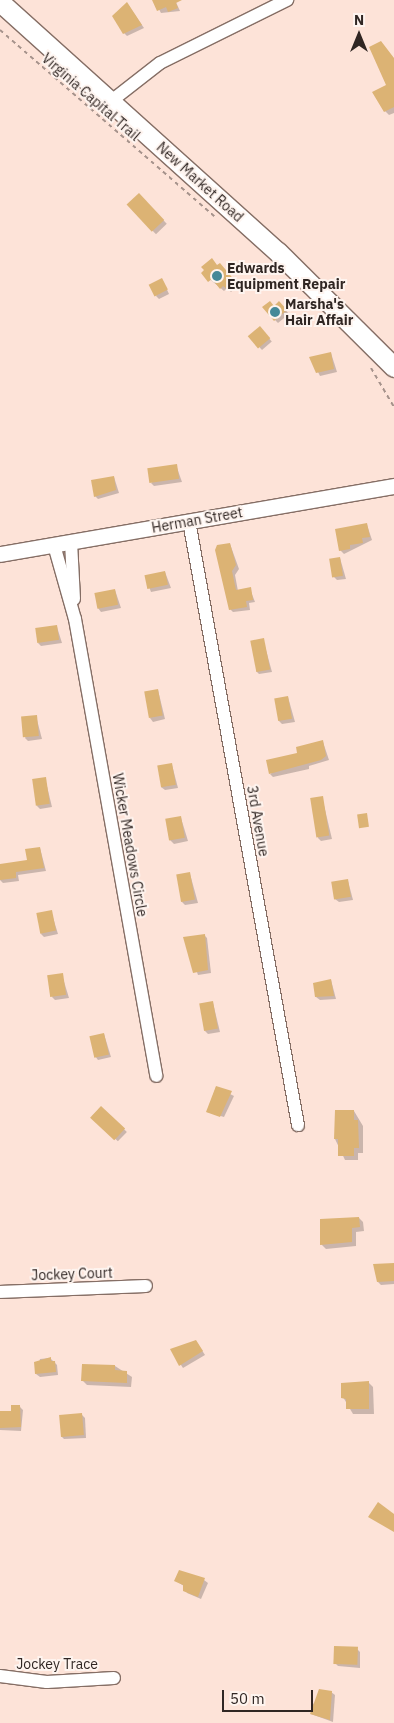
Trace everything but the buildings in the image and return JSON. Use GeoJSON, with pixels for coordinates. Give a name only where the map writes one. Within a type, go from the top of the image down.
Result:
{"type":"FeatureCollection","features":[{"type":"Feature","properties":{"kind":"main road","name":"New Market Road"},"geometry":{"type":"LineString","coordinates":[[0,2],[278,252],[394,367]]}},
{"type":"Feature","properties":{"kind":"street"},"geometry":{"type":"LineString","coordinates":[[110,102],[160,63],[287,0]]}},
{"type":"Feature","properties":{"kind":"street","name":"Herman Street"},"geometry":{"type":"LineString","coordinates":[[0,554],[394,486]]}},
{"type":"Feature","properties":{"kind":"street","name":"3rd Avenue"},"geometry":{"type":"LineString","coordinates":[[189,521],[298,1126]]}},
{"type":"Feature","properties":{"kind":"street","name":"Wicker Meadows Circle"},"geometry":{"type":"LineString","coordinates":[[71,542],[75,619]]}},
{"type":"Feature","properties":{"kind":"street","name":"Wicker Meadows Circle"},"geometry":{"type":"LineString","coordinates":[[54,546],[75,619],[156,1076]]}},
{"type":"Feature","properties":{"kind":"street","name":"Jockey Court"},"geometry":{"type":"LineString","coordinates":[[0,1292],[146,1286]]}},
{"type":"Feature","properties":{"kind":"street","name":"Jockey Trace"},"geometry":{"type":"LineString","coordinates":[[0,1676],[47,1682],[114,1678]]}},
{"type":"Feature","properties":{"kind":"path","name":"Virginia Capital Trail"},"geometry":{"type":"LineString","coordinates":[[0,30],[214,217]]}},
{"type":"Feature","properties":{"kind":"path"},"geometry":{"type":"LineString","coordinates":[[369,364],[394,407]]}},
{"type":"Feature","properties":{"kind":"place","name":"Edwards Equipment Repair"},"geometry":{"type":"Point","coordinates":[217,276]}},
{"type":"Feature","properties":{"kind":"place","name":"Marsha's Hair Affair"},"geometry":{"type":"Point","coordinates":[275,312]}}]}
